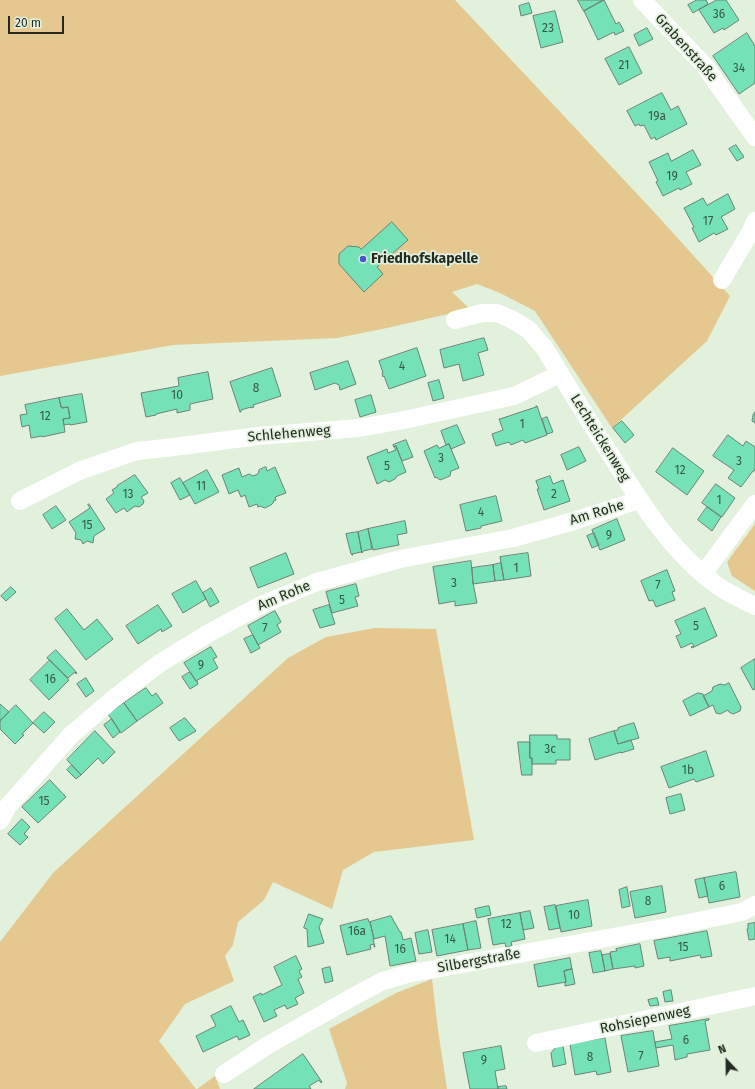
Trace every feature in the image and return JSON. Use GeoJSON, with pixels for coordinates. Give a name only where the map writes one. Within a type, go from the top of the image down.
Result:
{"type":"FeatureCollection","features":[{"type":"Feature","properties":{"kind":"street","name":"Grabenstraße"},"geometry":{"type":"LineString","coordinates":[[642,0],[704,65],[755,137]]}},
{"type":"Feature","properties":{"kind":"street"},"geometry":{"type":"LineString","coordinates":[[722,280],[755,222]]}},
{"type":"Feature","properties":{"kind":"street","name":"Lechteickenweg"},"geometry":{"type":"LineString","coordinates":[[455,320],[482,313],[497,313],[513,320],[529,330],[545,349],[639,500],[663,532],[703,574],[719,586],[755,606]]}},
{"type":"Feature","properties":{"kind":"street","name":"Schlehenweg"},"geometry":{"type":"LineString","coordinates":[[20,501],[80,472],[137,451],[258,436],[359,428],[404,420],[514,396],[560,374]]}},
{"type":"Feature","properties":{"kind":"street","name":"Am Rohe"},"geometry":{"type":"LineString","coordinates":[[0,822],[8,806],[66,740],[113,698],[160,663],[209,633],[259,606],[324,580],[400,559],[513,538],[639,500]]}},
{"type":"Feature","properties":{"kind":"street"},"geometry":{"type":"LineString","coordinates":[[703,574],[755,504]]}},
{"type":"Feature","properties":{"kind":"street","name":"Silbergstraße"},"geometry":{"type":"LineString","coordinates":[[224,1074],[268,1045],[383,981],[408,974],[670,927],[742,912],[755,905]]}},
{"type":"Feature","properties":{"kind":"street","name":"Rohsiepenweg"},"geometry":{"type":"LineString","coordinates":[[536,1043],[755,996]]}},
{"type":"Feature","properties":{"kind":"shaded area"},"geometry":{"type":"Polygon","coordinates":[[[0,0],[455,0],[655,213],[730,296],[707,341],[612,428],[535,311],[500,293],[477,284],[452,292],[470,309],[337,338],[173,345],[0,376],[0,0]]]}},
{"type":"Feature","properties":{"kind":"shaded area"},"geometry":{"type":"Polygon","coordinates":[[[755,524],[755,591],[732,576],[727,562],[755,524]]]}},
{"type":"Feature","properties":{"kind":"shaded area"},"geometry":{"type":"Polygon","coordinates":[[[375,628],[436,629],[474,840],[374,852],[343,870],[332,909],[273,882],[264,900],[238,922],[233,945],[225,956],[234,981],[185,1004],[159,1041],[196,1089],[0,1089],[0,942],[53,873],[288,658],[326,637],[375,628]]]}},
{"type":"Feature","properties":{"kind":"shaded area"},"geometry":{"type":"Polygon","coordinates":[[[432,979],[447,1089],[345,1089],[347,1083],[329,1029],[396,993],[432,979]]]}},
{"type":"Feature","properties":{"kind":"shaded area"},"geometry":{"type":"Polygon","coordinates":[[[215,1076],[220,1089],[197,1089],[215,1076]]]}},
{"type":"Feature","properties":{"kind":"building"},"geometry":{"type":"Polygon","coordinates":[[[578,0],[604,0],[584,11],[578,0]]]}},
{"type":"Feature","properties":{"kind":"building"},"geometry":{"type":"Polygon","coordinates":[[[604,0],[616,24],[619,22],[624,31],[615,35],[614,32],[598,40],[584,11],[604,0]]]}},
{"type":"Feature","properties":{"kind":"building"},"geometry":{"type":"Polygon","coordinates":[[[697,0],[706,0],[708,4],[693,13],[688,5],[697,0]]]}},
{"type":"Feature","properties":{"kind":"building"},"geometry":{"type":"Polygon","coordinates":[[[717,0],[726,0],[739,20],[724,30],[723,28],[714,33],[699,10],[717,0]]]}},
{"type":"Feature","properties":{"kind":"building"},"geometry":{"type":"Polygon","coordinates":[[[529,3],[532,13],[521,16],[519,6],[529,3]]]}},
{"type":"Feature","properties":{"kind":"building"},"geometry":{"type":"Polygon","coordinates":[[[555,11],[563,42],[541,48],[533,16],[555,11]]]}},
{"type":"Feature","properties":{"kind":"building"},"geometry":{"type":"Polygon","coordinates":[[[647,28],[653,39],[639,46],[634,35],[647,28]]]}},
{"type":"Feature","properties":{"kind":"building"},"geometry":{"type":"Polygon","coordinates":[[[747,33],[755,46],[755,83],[739,94],[713,56],[747,33]]]}},
{"type":"Feature","properties":{"kind":"building"},"geometry":{"type":"Polygon","coordinates":[[[629,47],[642,73],[619,85],[605,59],[629,47]]]}},
{"type":"Feature","properties":{"kind":"building"},"geometry":{"type":"Polygon","coordinates":[[[662,93],[671,110],[678,106],[687,124],[656,140],[655,137],[651,139],[644,125],[640,126],[639,124],[635,126],[627,111],[662,93]]]}},
{"type":"Feature","properties":{"kind":"building"},"geometry":{"type":"Polygon","coordinates":[[[736,145],[744,157],[737,161],[729,149],[736,145]]]}},
{"type":"Feature","properties":{"kind":"building"},"geometry":{"type":"Polygon","coordinates":[[[693,150],[701,165],[686,172],[692,184],[680,190],[679,188],[663,196],[649,162],[668,153],[671,161],[693,150]]]}},
{"type":"Feature","properties":{"kind":"building"},"geometry":{"type":"Polygon","coordinates":[[[728,194],[735,209],[721,217],[728,229],[716,235],[714,233],[699,242],[692,228],[694,227],[684,208],[703,198],[707,205],[728,194]]]}},
{"type":"Feature","properties":{"kind":"building","name":"Friedhofskapelle"},"geometry":{"type":"Polygon","coordinates":[[[392,222],[408,240],[377,267],[383,274],[364,292],[339,264],[339,254],[348,246],[359,247],[361,249],[392,222]]]}},
{"type":"Feature","properties":{"kind":"building"},"geometry":{"type":"Polygon","coordinates":[[[484,338],[488,350],[478,353],[484,375],[463,381],[459,364],[444,368],[440,350],[484,338]]]}},
{"type":"Feature","properties":{"kind":"building"},"geometry":{"type":"Polygon","coordinates":[[[417,348],[426,376],[389,389],[384,376],[383,377],[379,361],[417,348]]]}},
{"type":"Feature","properties":{"kind":"building"},"geometry":{"type":"Polygon","coordinates":[[[348,361],[356,384],[340,390],[339,385],[335,383],[315,390],[310,373],[348,361]]]}},
{"type":"Feature","properties":{"kind":"building"},"geometry":{"type":"Polygon","coordinates":[[[272,368],[281,396],[253,405],[254,407],[241,410],[240,412],[230,382],[272,368]]]}},
{"type":"Feature","properties":{"kind":"building"},"geometry":{"type":"Polygon","coordinates":[[[208,372],[213,399],[190,404],[190,410],[177,413],[177,409],[146,417],[141,393],[179,386],[178,378],[208,372]]]}},
{"type":"Feature","properties":{"kind":"building"},"geometry":{"type":"Polygon","coordinates":[[[439,380],[444,398],[433,401],[428,383],[439,380]]]}},
{"type":"Feature","properties":{"kind":"building"},"geometry":{"type":"Polygon","coordinates":[[[82,394],[87,422],[64,425],[63,419],[70,418],[68,407],[61,407],[59,398],[82,394]]]}},
{"type":"Feature","properties":{"kind":"building"},"geometry":{"type":"Polygon","coordinates":[[[371,395],[376,412],[360,417],[355,400],[371,395]]]}},
{"type":"Feature","properties":{"kind":"building"},"geometry":{"type":"Polygon","coordinates":[[[59,398],[62,408],[68,407],[70,418],[63,419],[65,432],[31,438],[29,425],[22,427],[20,415],[27,414],[25,405],[59,398]]]}},
{"type":"Feature","properties":{"kind":"building"},"geometry":{"type":"Polygon","coordinates":[[[536,406],[547,435],[525,443],[523,440],[511,445],[509,442],[496,446],[492,434],[503,430],[499,419],[536,406]]]}},
{"type":"Feature","properties":{"kind":"building"},"geometry":{"type":"Polygon","coordinates":[[[755,412],[755,423],[752,421],[755,412]]]}},
{"type":"Feature","properties":{"kind":"building"},"geometry":{"type":"Polygon","coordinates":[[[547,417],[553,432],[547,434],[542,419],[547,417]]]}},
{"type":"Feature","properties":{"kind":"building"},"geometry":{"type":"Polygon","coordinates":[[[622,421],[634,435],[625,443],[613,428],[622,421]]]}},
{"type":"Feature","properties":{"kind":"building"},"geometry":{"type":"Polygon","coordinates":[[[457,425],[465,443],[451,449],[449,444],[446,445],[441,431],[457,425]]]}},
{"type":"Feature","properties":{"kind":"building"},"geometry":{"type":"Polygon","coordinates":[[[728,435],[743,446],[746,441],[755,447],[755,469],[741,487],[728,478],[734,470],[713,456],[728,435]]]}},
{"type":"Feature","properties":{"kind":"building"},"geometry":{"type":"Polygon","coordinates":[[[406,440],[413,457],[402,461],[396,446],[394,447],[393,445],[406,440]]]}},
{"type":"Feature","properties":{"kind":"building"},"geometry":{"type":"Polygon","coordinates":[[[449,444],[459,468],[451,471],[450,476],[440,480],[436,477],[435,478],[424,451],[437,445],[439,448],[449,444]]]}},
{"type":"Feature","properties":{"kind":"building"},"geometry":{"type":"Polygon","coordinates":[[[396,446],[406,472],[389,482],[385,480],[377,484],[367,457],[387,449],[388,453],[396,450],[394,447],[396,446]]]}},
{"type":"Feature","properties":{"kind":"building"},"geometry":{"type":"Polygon","coordinates":[[[579,447],[586,461],[567,470],[561,455],[579,447]]]}},
{"type":"Feature","properties":{"kind":"building"},"geometry":{"type":"Polygon","coordinates":[[[673,448],[704,471],[687,495],[656,472],[673,448]]]}},
{"type":"Feature","properties":{"kind":"building"},"geometry":{"type":"Polygon","coordinates":[[[266,467],[267,471],[275,467],[286,493],[275,497],[276,500],[273,501],[274,502],[271,505],[265,508],[261,506],[258,507],[257,504],[249,507],[245,495],[241,497],[238,490],[229,494],[222,475],[239,468],[242,477],[249,474],[253,476],[258,474],[259,470],[266,467]]]}},
{"type":"Feature","properties":{"kind":"building"},"geometry":{"type":"Polygon","coordinates":[[[207,470],[219,492],[195,504],[183,483],[207,470]]]}},
{"type":"Feature","properties":{"kind":"building"},"geometry":{"type":"Polygon","coordinates":[[[135,475],[148,493],[141,497],[144,501],[143,504],[139,507],[135,506],[127,512],[124,508],[116,513],[106,499],[114,493],[112,490],[135,475]]]}},
{"type":"Feature","properties":{"kind":"building"},"geometry":{"type":"Polygon","coordinates":[[[550,476],[553,484],[563,480],[570,501],[544,510],[536,481],[550,476]]]}},
{"type":"Feature","properties":{"kind":"building"},"geometry":{"type":"Polygon","coordinates":[[[180,478],[190,495],[180,500],[171,483],[180,478]]]}},
{"type":"Feature","properties":{"kind":"building"},"geometry":{"type":"Polygon","coordinates":[[[716,484],[735,498],[722,517],[702,503],[716,484]]]}},
{"type":"Feature","properties":{"kind":"building"},"geometry":{"type":"Polygon","coordinates":[[[496,496],[502,521],[466,531],[460,505],[496,496]]]}},
{"type":"Feature","properties":{"kind":"building"},"geometry":{"type":"Polygon","coordinates":[[[89,504],[105,529],[94,536],[93,543],[87,541],[83,544],[81,540],[75,539],[76,533],[69,522],[90,508],[88,505],[89,504]]]}},
{"type":"Feature","properties":{"kind":"building"},"geometry":{"type":"Polygon","coordinates":[[[56,506],[66,520],[52,529],[43,515],[56,506]]]}},
{"type":"Feature","properties":{"kind":"building"},"geometry":{"type":"Polygon","coordinates":[[[707,507],[721,517],[712,531],[698,520],[707,507]]]}},
{"type":"Feature","properties":{"kind":"building"},"geometry":{"type":"Polygon","coordinates":[[[617,519],[625,540],[600,550],[592,530],[617,519]]]}},
{"type":"Feature","properties":{"kind":"building"},"geometry":{"type":"Polygon","coordinates":[[[405,521],[407,533],[397,535],[399,545],[373,550],[368,529],[405,521]]]}},
{"type":"Feature","properties":{"kind":"building"},"geometry":{"type":"Polygon","coordinates":[[[368,529],[372,549],[363,551],[362,553],[358,532],[368,529]]]}},
{"type":"Feature","properties":{"kind":"building"},"geometry":{"type":"Polygon","coordinates":[[[358,532],[362,553],[352,555],[346,534],[358,532]]]}},
{"type":"Feature","properties":{"kind":"building"},"geometry":{"type":"Polygon","coordinates":[[[594,533],[599,545],[592,548],[587,536],[594,533]]]}},
{"type":"Feature","properties":{"kind":"building"},"geometry":{"type":"Polygon","coordinates":[[[286,553],[294,574],[258,588],[250,568],[286,553]]]}},
{"type":"Feature","properties":{"kind":"building"},"geometry":{"type":"Polygon","coordinates":[[[528,553],[531,576],[504,580],[500,557],[528,553]]]}},
{"type":"Feature","properties":{"kind":"building"},"geometry":{"type":"Polygon","coordinates":[[[471,561],[477,603],[455,606],[455,601],[439,604],[433,567],[471,561]]]}},
{"type":"Feature","properties":{"kind":"building"},"geometry":{"type":"Polygon","coordinates":[[[501,563],[504,580],[495,581],[493,565],[501,563]]]}},
{"type":"Feature","properties":{"kind":"building"},"geometry":{"type":"Polygon","coordinates":[[[493,565],[495,581],[473,584],[472,568],[493,565]]]}},
{"type":"Feature","properties":{"kind":"building"},"geometry":{"type":"Polygon","coordinates":[[[667,570],[675,591],[672,592],[675,600],[656,607],[653,600],[649,601],[641,581],[667,570]]]}},
{"type":"Feature","properties":{"kind":"building"},"geometry":{"type":"Polygon","coordinates":[[[196,581],[206,599],[183,613],[172,594],[196,581]]]}},
{"type":"Feature","properties":{"kind":"building"},"geometry":{"type":"Polygon","coordinates":[[[356,584],[359,596],[355,597],[358,606],[332,613],[326,592],[356,584]]]}},
{"type":"Feature","properties":{"kind":"building"},"geometry":{"type":"Polygon","coordinates":[[[11,587],[16,592],[6,601],[1,596],[11,587]]]}},
{"type":"Feature","properties":{"kind":"building"},"geometry":{"type":"Polygon","coordinates":[[[211,588],[219,602],[210,607],[203,593],[211,588]]]}},
{"type":"Feature","properties":{"kind":"building"},"geometry":{"type":"Polygon","coordinates":[[[158,605],[172,626],[162,632],[161,629],[138,644],[126,626],[158,605]]]}},
{"type":"Feature","properties":{"kind":"building"},"geometry":{"type":"Polygon","coordinates":[[[329,605],[335,624],[320,628],[313,610],[329,605]]]}},
{"type":"Feature","properties":{"kind":"building"},"geometry":{"type":"Polygon","coordinates":[[[705,608],[717,636],[692,648],[691,647],[694,646],[692,643],[681,648],[676,636],[681,634],[675,621],[705,608]]]}},
{"type":"Feature","properties":{"kind":"building"},"geometry":{"type":"Polygon","coordinates":[[[67,609],[84,630],[97,619],[113,639],[86,660],[55,619],[67,609]]]}},
{"type":"Feature","properties":{"kind":"building"},"geometry":{"type":"Polygon","coordinates":[[[275,611],[281,622],[277,625],[281,632],[258,645],[248,626],[275,611]]]}},
{"type":"Feature","properties":{"kind":"building"},"geometry":{"type":"Polygon","coordinates":[[[253,635],[260,648],[251,653],[244,639],[253,635]]]}},
{"type":"Feature","properties":{"kind":"building"},"geometry":{"type":"Polygon","coordinates":[[[211,647],[217,657],[213,659],[218,668],[196,681],[184,663],[211,647]]]}},
{"type":"Feature","properties":{"kind":"building"},"geometry":{"type":"Polygon","coordinates":[[[56,650],[77,673],[76,674],[75,672],[68,678],[47,658],[56,650]]]}},
{"type":"Feature","properties":{"kind":"building"},"geometry":{"type":"Polygon","coordinates":[[[755,659],[755,689],[753,690],[741,668],[755,659]]]}},
{"type":"Feature","properties":{"kind":"building"},"geometry":{"type":"Polygon","coordinates":[[[50,660],[69,680],[49,700],[30,680],[50,660]]]}},
{"type":"Feature","properties":{"kind":"building"},"geometry":{"type":"Polygon","coordinates":[[[190,672],[198,684],[190,689],[182,677],[190,672]]]}},
{"type":"Feature","properties":{"kind":"building"},"geometry":{"type":"Polygon","coordinates":[[[86,678],[94,691],[86,697],[77,684],[86,678]]]}},
{"type":"Feature","properties":{"kind":"building"},"geometry":{"type":"Polygon","coordinates":[[[729,683],[741,707],[740,711],[733,714],[728,710],[720,714],[716,713],[713,705],[709,707],[703,696],[712,691],[713,687],[720,684],[724,685],[729,683]]]}},
{"type":"Feature","properties":{"kind":"building"},"geometry":{"type":"Polygon","coordinates":[[[146,688],[152,696],[156,693],[163,703],[137,721],[124,703],[146,688]]]}},
{"type":"Feature","properties":{"kind":"building"},"geometry":{"type":"Polygon","coordinates":[[[698,693],[703,694],[709,707],[690,716],[683,701],[698,693]]]}},
{"type":"Feature","properties":{"kind":"building"},"geometry":{"type":"Polygon","coordinates":[[[124,703],[137,721],[121,733],[108,714],[124,703]]]}},
{"type":"Feature","properties":{"kind":"building"},"geometry":{"type":"Polygon","coordinates":[[[0,704],[9,712],[0,721],[0,704]]]}},
{"type":"Feature","properties":{"kind":"building"},"geometry":{"type":"Polygon","coordinates":[[[16,705],[33,723],[15,744],[0,729],[0,721],[16,705]]]}},
{"type":"Feature","properties":{"kind":"building"},"geometry":{"type":"Polygon","coordinates":[[[44,712],[55,722],[44,733],[33,723],[44,712]]]}},
{"type":"Feature","properties":{"kind":"building"},"geometry":{"type":"Polygon","coordinates":[[[185,718],[196,731],[179,741],[170,728],[185,718]]]}},
{"type":"Feature","properties":{"kind":"building"},"geometry":{"type":"Polygon","coordinates":[[[112,719],[120,732],[113,738],[104,725],[112,719]]]}},
{"type":"Feature","properties":{"kind":"building"},"geometry":{"type":"Polygon","coordinates":[[[634,723],[639,738],[618,744],[614,731],[618,730],[618,728],[634,723]]]}},
{"type":"Feature","properties":{"kind":"building"},"geometry":{"type":"Polygon","coordinates":[[[95,731],[115,752],[103,764],[98,758],[81,775],[67,760],[95,731]]]}},
{"type":"Feature","properties":{"kind":"building"},"geometry":{"type":"Polygon","coordinates":[[[614,731],[618,744],[631,740],[634,749],[595,760],[589,739],[614,731]]]}},
{"type":"Feature","properties":{"kind":"building"},"geometry":{"type":"Polygon","coordinates":[[[530,735],[557,735],[557,739],[570,739],[570,760],[556,760],[556,764],[532,764],[532,758],[530,758],[530,735]]]}},
{"type":"Feature","properties":{"kind":"building"},"geometry":{"type":"Polygon","coordinates":[[[518,742],[530,742],[532,775],[522,775],[518,742]]]}},
{"type":"Feature","properties":{"kind":"building"},"geometry":{"type":"Polygon","coordinates":[[[706,751],[714,776],[696,782],[694,779],[669,788],[661,767],[706,751]]]}},
{"type":"Feature","properties":{"kind":"building"},"geometry":{"type":"Polygon","coordinates":[[[72,765],[81,775],[76,779],[67,770],[72,765]]]}},
{"type":"Feature","properties":{"kind":"building"},"geometry":{"type":"Polygon","coordinates":[[[50,780],[66,797],[38,823],[22,807],[50,780]]]}},
{"type":"Feature","properties":{"kind":"building"},"geometry":{"type":"Polygon","coordinates":[[[681,794],[685,810],[670,814],[666,798],[681,794]]]}},
{"type":"Feature","properties":{"kind":"building"},"geometry":{"type":"Polygon","coordinates":[[[22,819],[30,827],[24,834],[28,837],[20,845],[8,834],[22,819]]]}},
{"type":"Feature","properties":{"kind":"building"},"geometry":{"type":"Polygon","coordinates":[[[736,872],[740,897],[709,903],[704,878],[736,872]]]}},
{"type":"Feature","properties":{"kind":"building"},"geometry":{"type":"Polygon","coordinates":[[[704,878],[708,896],[699,898],[695,880],[704,878]]]}},
{"type":"Feature","properties":{"kind":"building"},"geometry":{"type":"Polygon","coordinates":[[[662,886],[666,912],[635,918],[630,892],[662,886]]]}},
{"type":"Feature","properties":{"kind":"building"},"geometry":{"type":"Polygon","coordinates":[[[627,887],[630,906],[622,908],[619,890],[627,887]]]}},
{"type":"Feature","properties":{"kind":"building"},"geometry":{"type":"Polygon","coordinates":[[[588,900],[592,926],[561,932],[556,906],[588,900]]]}},
{"type":"Feature","properties":{"kind":"building"},"geometry":{"type":"Polygon","coordinates":[[[555,905],[560,928],[549,930],[544,907],[555,905]]]}},
{"type":"Feature","properties":{"kind":"building"},"geometry":{"type":"Polygon","coordinates":[[[489,906],[491,915],[477,918],[475,909],[489,906]]]}},
{"type":"Feature","properties":{"kind":"building"},"geometry":{"type":"Polygon","coordinates":[[[530,911],[534,928],[523,930],[520,913],[530,911]]]}},
{"type":"Feature","properties":{"kind":"building"},"geometry":{"type":"Polygon","coordinates":[[[520,913],[525,939],[511,942],[512,946],[506,947],[505,943],[493,945],[488,919],[520,913]]]}},
{"type":"Feature","properties":{"kind":"building"},"geometry":{"type":"Polygon","coordinates":[[[309,914],[323,919],[319,927],[324,943],[308,947],[307,929],[304,928],[309,914]]]}},
{"type":"Feature","properties":{"kind":"building"},"geometry":{"type":"Polygon","coordinates":[[[391,916],[401,932],[403,940],[411,938],[416,961],[390,966],[385,936],[374,939],[370,922],[391,916]]]}},
{"type":"Feature","properties":{"kind":"building"},"geometry":{"type":"Polygon","coordinates":[[[368,919],[370,922],[375,947],[374,944],[370,945],[371,949],[347,955],[340,926],[368,919]]]}},
{"type":"Feature","properties":{"kind":"building"},"geometry":{"type":"Polygon","coordinates":[[[476,921],[481,948],[468,950],[463,924],[476,921]]]}},
{"type":"Feature","properties":{"kind":"building"},"geometry":{"type":"Polygon","coordinates":[[[755,923],[755,939],[749,940],[747,929],[748,924],[755,923]]]}},
{"type":"Feature","properties":{"kind":"building"},"geometry":{"type":"Polygon","coordinates":[[[463,924],[468,950],[437,956],[432,930],[463,924]]]}},
{"type":"Feature","properties":{"kind":"building"},"geometry":{"type":"Polygon","coordinates":[[[428,930],[432,952],[419,954],[415,933],[428,930]]]}},
{"type":"Feature","properties":{"kind":"building"},"geometry":{"type":"Polygon","coordinates":[[[707,931],[712,956],[701,958],[700,955],[670,961],[670,957],[658,959],[654,941],[707,931]]]}},
{"type":"Feature","properties":{"kind":"building"},"geometry":{"type":"Polygon","coordinates":[[[640,944],[644,966],[613,969],[610,952],[617,951],[616,949],[640,944]]]}},
{"type":"Feature","properties":{"kind":"building"},"geometry":{"type":"Polygon","coordinates":[[[601,951],[605,971],[593,973],[589,953],[601,951]]]}},
{"type":"Feature","properties":{"kind":"building"},"geometry":{"type":"Polygon","coordinates":[[[610,954],[613,969],[605,971],[602,955],[610,954]]]}},
{"type":"Feature","properties":{"kind":"building"},"geometry":{"type":"Polygon","coordinates":[[[296,956],[302,969],[299,971],[302,977],[298,979],[304,993],[295,998],[298,1004],[287,1009],[285,1005],[274,1010],[277,1016],[264,1022],[253,997],[261,993],[262,995],[282,985],[274,967],[296,956]]]}},
{"type":"Feature","properties":{"kind":"building"},"geometry":{"type":"Polygon","coordinates":[[[570,958],[572,969],[564,971],[566,982],[538,987],[534,965],[570,958]]]}},
{"type":"Feature","properties":{"kind":"building"},"geometry":{"type":"Polygon","coordinates":[[[330,967],[333,981],[325,983],[322,969],[330,967]]]}},
{"type":"Feature","properties":{"kind":"building"},"geometry":{"type":"Polygon","coordinates":[[[572,969],[575,984],[565,986],[566,982],[564,971],[572,969]]]}},
{"type":"Feature","properties":{"kind":"building"},"geometry":{"type":"Polygon","coordinates":[[[671,990],[673,1001],[665,1002],[663,992],[671,990]]]}},
{"type":"Feature","properties":{"kind":"building"},"geometry":{"type":"Polygon","coordinates":[[[657,998],[659,1005],[650,1006],[648,1000],[657,998]]]}},
{"type":"Feature","properties":{"kind":"building"},"geometry":{"type":"Polygon","coordinates":[[[231,1006],[239,1022],[243,1020],[250,1035],[239,1040],[237,1036],[203,1052],[196,1036],[216,1026],[211,1016],[231,1006]]]}},
{"type":"Feature","properties":{"kind":"building"},"geometry":{"type":"Polygon","coordinates":[[[709,1019],[705,1021],[710,1050],[687,1054],[687,1057],[675,1060],[673,1045],[656,1048],[655,1042],[672,1039],[669,1026],[709,1019]]]}},
{"type":"Feature","properties":{"kind":"building"},"geometry":{"type":"Polygon","coordinates":[[[653,1031],[659,1066],[628,1072],[621,1036],[653,1031]]]}},
{"type":"Feature","properties":{"kind":"building"},"geometry":{"type":"Polygon","coordinates":[[[605,1038],[611,1072],[597,1075],[596,1071],[575,1075],[570,1044],[605,1038]]]}},
{"type":"Feature","properties":{"kind":"building"},"geometry":{"type":"Polygon","coordinates":[[[501,1046],[505,1069],[495,1071],[498,1089],[470,1089],[463,1053],[501,1046]]]}},
{"type":"Feature","properties":{"kind":"building"},"geometry":{"type":"Polygon","coordinates":[[[563,1046],[566,1064],[553,1067],[551,1053],[556,1047],[563,1046]]]}},
{"type":"Feature","properties":{"kind":"building"},"geometry":{"type":"Polygon","coordinates":[[[303,1054],[322,1082],[321,1083],[319,1080],[309,1086],[311,1089],[254,1089],[303,1054]]]}},
{"type":"Feature","properties":{"kind":"building"},"geometry":{"type":"Polygon","coordinates":[[[506,1086],[507,1089],[498,1089],[498,1087],[506,1086]]]}},
{"type":"Feature","properties":{"kind":"place","name":"Friedhofskapelle"},"geometry":{"type":"Point","coordinates":[363,259]}}]}
